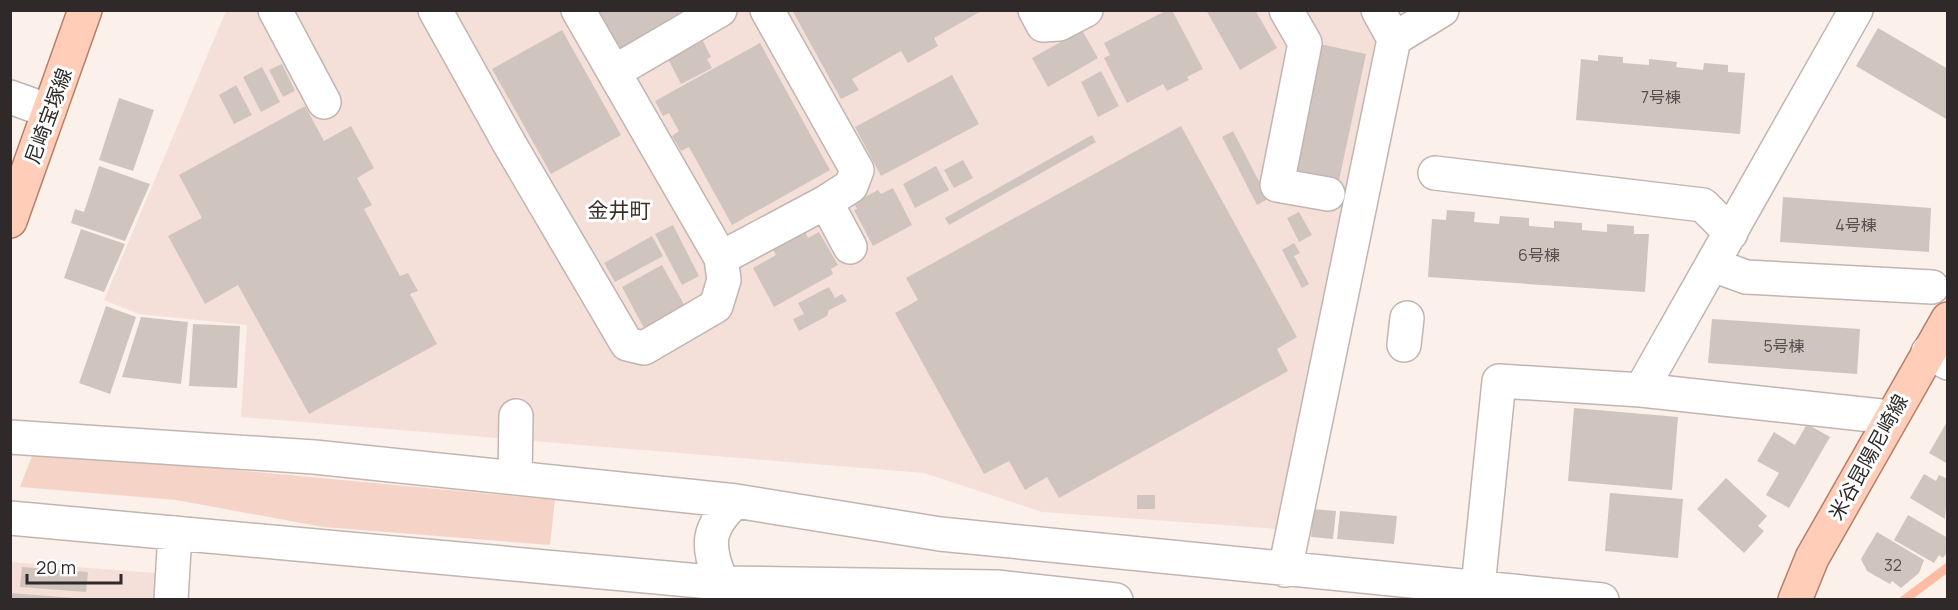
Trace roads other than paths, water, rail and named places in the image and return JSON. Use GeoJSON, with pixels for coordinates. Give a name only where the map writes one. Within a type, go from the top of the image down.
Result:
{"type":"FeatureCollection","features":[{"type":"Feature","properties":{"kind":"main road","name":"尼崎宝塚線"},"geometry":{"type":"LineString","coordinates":[[10,221],[85,10]]}},
{"type":"Feature","properties":{"kind":"main road","name":"米谷昆陽尼崎線"},"geometry":{"type":"LineString","coordinates":[[1795,600],[1812,558],[1890,417],[1938,358],[1947,319]]}},
{"type":"Feature","properties":{"kind":"street"},"geometry":{"type":"LineString","coordinates":[[275,10],[324,102]]}},
{"type":"Feature","properties":{"kind":"street"},"geometry":{"type":"LineString","coordinates":[[435,10],[509,143],[627,344],[644,348],[716,306],[724,280],[721,258],[578,10]]}},
{"type":"Feature","properties":{"kind":"street"},"geometry":{"type":"LineString","coordinates":[[614,72],[720,10]]}},
{"type":"Feature","properties":{"kind":"street"},"geometry":{"type":"LineString","coordinates":[[721,258],[826,202],[851,186],[857,170],[767,10]]}},
{"type":"Feature","properties":{"kind":"street"},"geometry":{"type":"LineString","coordinates":[[1035,10],[1043,25],[1059,24],[1086,10]]}},
{"type":"Feature","properties":{"kind":"street"},"geometry":{"type":"LineString","coordinates":[[1286,10],[1305,44],[1277,185],[1328,194]]}},
{"type":"Feature","properties":{"kind":"street"},"geometry":{"type":"LineString","coordinates":[[1285,570],[1394,39],[1378,10]]}},
{"type":"Feature","properties":{"kind":"street"},"geometry":{"type":"LineString","coordinates":[[1394,39],[1442,10]]}},
{"type":"Feature","properties":{"kind":"street"},"geometry":{"type":"LineString","coordinates":[[1641,390],[1856,10]]}},
{"type":"Feature","properties":{"kind":"street"},"geometry":{"type":"LineString","coordinates":[[10,97],[49,111]]}},
{"type":"Feature","properties":{"kind":"street"},"geometry":{"type":"LineString","coordinates":[[1435,173],[1703,205],[1731,233]]}},
{"type":"Feature","properties":{"kind":"street"},"geometry":{"type":"LineString","coordinates":[[826,202],[850,248]]}},
{"type":"Feature","properties":{"kind":"street"},"geometry":{"type":"LineString","coordinates":[[1713,265],[1746,277],[1932,287]]}},
{"type":"Feature","properties":{"kind":"street"},"geometry":{"type":"LineString","coordinates":[[1478,587],[1499,381],[1641,390],[1890,417]]}},
{"type":"Feature","properties":{"kind":"street"},"geometry":{"type":"LineString","coordinates":[[514,478],[516,416]]}},
{"type":"Feature","properties":{"kind":"street"},"geometry":{"type":"LineString","coordinates":[[10,437],[314,457],[736,501],[940,534],[1602,600]]}},
{"type":"Feature","properties":{"kind":"street"},"geometry":{"type":"LineString","coordinates":[[722,583],[711,547],[712,528],[720,515],[736,501]]}},
{"type":"Feature","properties":{"kind":"street"},"geometry":{"type":"LineString","coordinates":[[10,518],[722,583],[997,587],[1116,600]]}},
{"type":"Feature","properties":{"kind":"street"},"geometry":{"type":"LineString","coordinates":[[171,600],[175,533]]}},
{"type":"Feature","properties":{"kind":"waterway"},"geometry":{"type":"LineString","coordinates":[[1904,600],[1948,567]]}},
{"type":"Feature","properties":{"kind":"district","name":"金井町"},"geometry":{"type":"Point","coordinates":[619,210]}}]}
